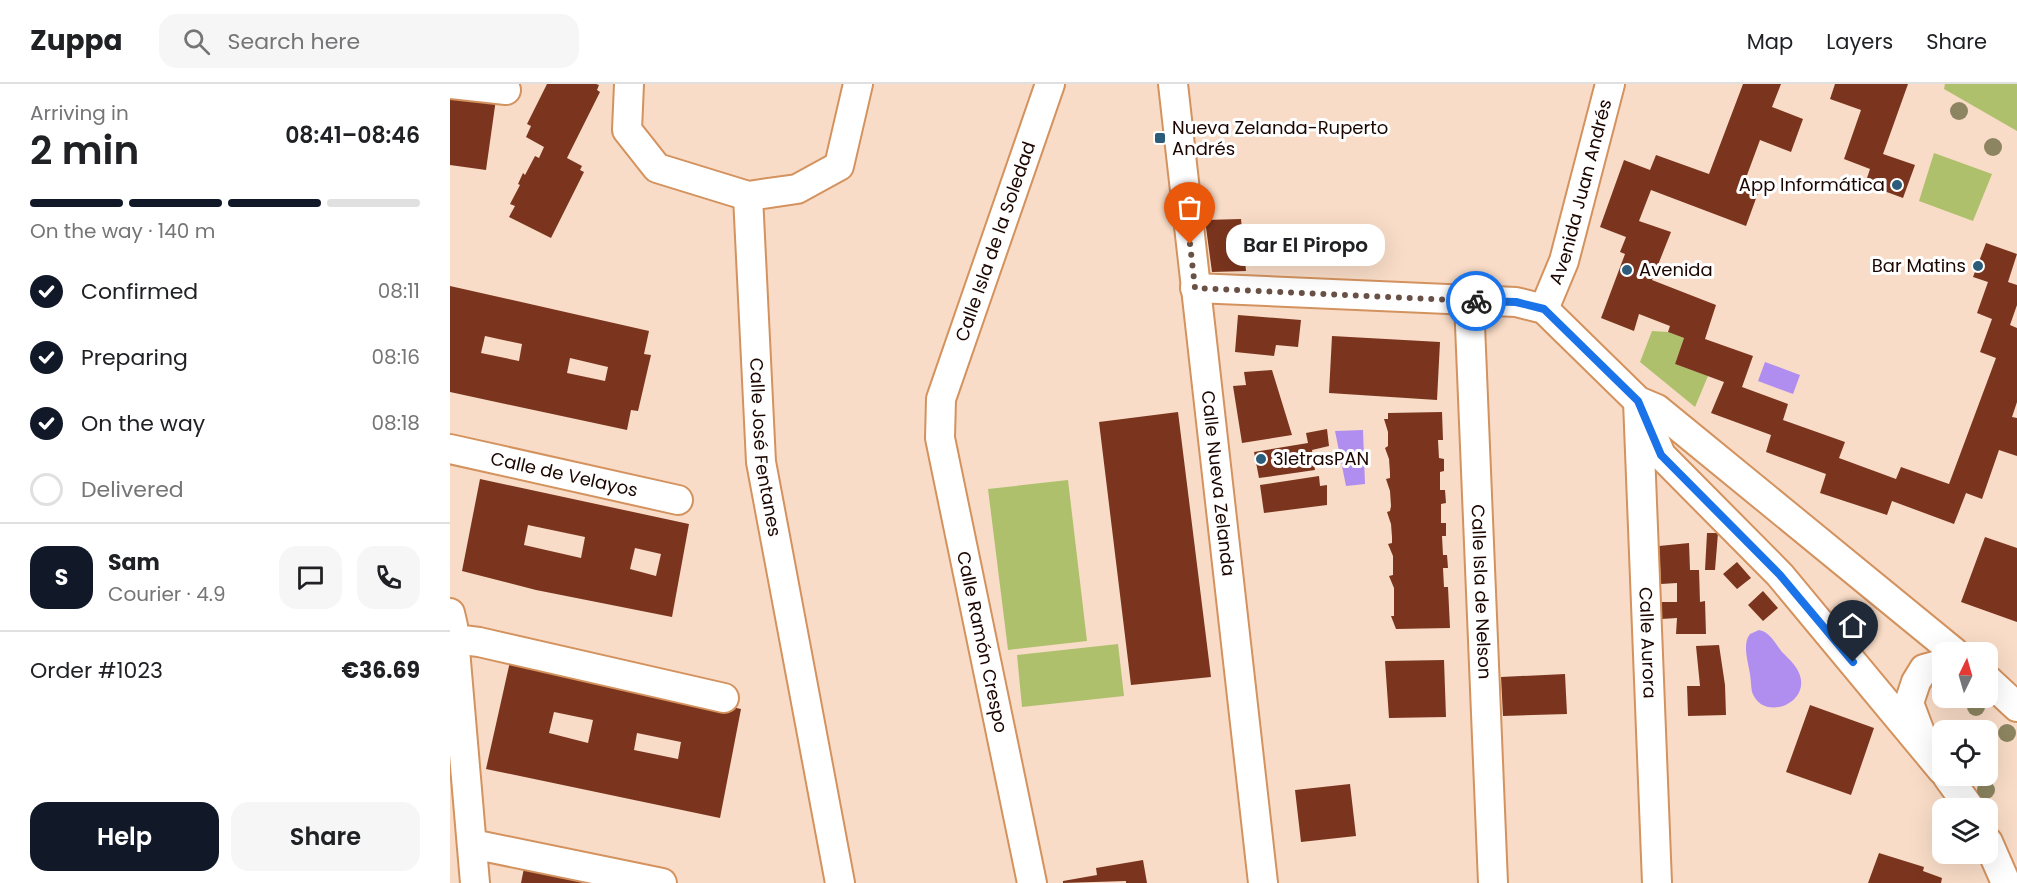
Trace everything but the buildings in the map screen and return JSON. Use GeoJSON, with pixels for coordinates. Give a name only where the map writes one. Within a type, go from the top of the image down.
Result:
{"type":"FeatureCollection","features":[{"type":"Feature","properties":{"kind":"street"},"geometry":{"type":"LineString","coordinates":[[451,84],[506,90]]}},
{"type":"Feature","properties":{"kind":"street"},"geometry":{"type":"LineString","coordinates":[[629,84],[627,130],[657,168],[748,196],[797,189],[839,166],[858,84]]}},
{"type":"Feature","properties":{"kind":"street","name":"Calle Isla de la Soledad"},"geometry":{"type":"LineString","coordinates":[[941,399],[1050,84]]}},
{"type":"Feature","properties":{"kind":"street","name":"Calle Nueva Zelanda"},"geometry":{"type":"LineString","coordinates":[[1173,84],[1263,883]]}},
{"type":"Feature","properties":{"kind":"street","name":"Avenida Juan Andrés"},"geometry":{"type":"LineString","coordinates":[[1195,288],[1516,302],[1544,309],[1564,261],[1610,84]]}},
{"type":"Feature","properties":{"kind":"street","name":"Calle José Fentanes"},"geometry":{"type":"LineString","coordinates":[[748,196],[761,462],[840,883]]}},
{"type":"Feature","properties":{"kind":"street","name":"Calle Isla de Nelson"},"geometry":{"type":"LineString","coordinates":[[1469,301],[1493,883]]}},
{"type":"Feature","properties":{"kind":"street"},"geometry":{"type":"LineString","coordinates":[[1544,309],[1638,401],[1657,410],[1942,642]]}},
{"type":"Feature","properties":{"kind":"street","name":"Calle Ramón Crespo"},"geometry":{"type":"LineString","coordinates":[[941,399],[940,438],[1032,883]]}},
{"type":"Feature","properties":{"kind":"street"},"geometry":{"type":"LineString","coordinates":[[1638,401],[1661,455],[1780,575],[1932,757]]}},
{"type":"Feature","properties":{"kind":"street","name":"Calle Aurora"},"geometry":{"type":"LineString","coordinates":[[1638,401],[1657,883]]}},
{"type":"Feature","properties":{"kind":"street","name":"Calle de Velayos"},"geometry":{"type":"LineString","coordinates":[[450,449],[678,500]]}},
{"type":"Feature","properties":{"kind":"street"},"geometry":{"type":"LineString","coordinates":[[452,626],[479,642],[724,698]]}},
{"type":"Feature","properties":{"kind":"street"},"geometry":{"type":"LineString","coordinates":[[452,626],[475,883]]}},
{"type":"Feature","properties":{"kind":"street"},"geometry":{"type":"LineString","coordinates":[[1932,667],[1924,669],[1916,682],[1909,704],[1932,755]]}},
{"type":"Feature","properties":{"kind":"street"},"geometry":{"type":"LineString","coordinates":[[1998,689],[2017,707]]}},
{"type":"Feature","properties":{"kind":"street"},"geometry":{"type":"LineString","coordinates":[[472,844],[662,883]]}},
{"type":"Feature","properties":{"kind":"street"},"geometry":{"type":"LineString","coordinates":[[1998,864],[2006,883]]}},
{"type":"Feature","properties":{"kind":"green space"},"geometry":{"type":"Polygon","coordinates":[[[1945,84],[2017,84],[2017,131],[1944,89],[1945,84]]]}},
{"type":"Feature","properties":{"kind":"green space"},"geometry":{"type":"Polygon","coordinates":[[[1934,153],[1992,174],[1973,221],[1919,201],[1934,153]]]}},
{"type":"Feature","properties":{"kind":"green space"},"geometry":{"type":"Polygon","coordinates":[[[1652,331],[1668,332],[1684,338],[1675,364],[1708,376],[1695,407],[1640,362],[1652,331]]]}},
{"type":"Feature","properties":{"kind":"green space"},"geometry":{"type":"Polygon","coordinates":[[[1068,480],[1087,641],[1008,650],[988,489],[1068,480]]]}},
{"type":"Feature","properties":{"kind":"green space"},"geometry":{"type":"Polygon","coordinates":[[[1118,644],[1124,696],[1022,707],[1017,655],[1118,644]]]}},
{"type":"Feature","properties":{"kind":"shaded area"},"geometry":{"type":"Polygon","coordinates":[[[1765,362],[1800,375],[1793,394],[1758,381],[1765,362]]]}},
{"type":"Feature","properties":{"kind":"shaded area"},"geometry":{"type":"Polygon","coordinates":[[[1363,430],[1365,484],[1346,486],[1335,431],[1363,430]]]}},
{"type":"Feature","properties":{"kind":"shaded area"},"geometry":{"type":"Polygon","coordinates":[[[1759,630],[1772,638],[1799,673],[1801,684],[1799,693],[1793,700],[1775,708],[1758,701],[1752,692],[1746,643],[1750,634],[1759,630]]]}},
{"type":"Feature","properties":{"kind":"way so far"},"geometry":{"type":"LineString","coordinates":[[1190,244],[1195,288],[1476,301]]}},
{"type":"Feature","properties":{"kind":"place","name":"Nueva Zelanda-Ruperto Andrés"},"geometry":{"type":"Point","coordinates":[1160,138]}},
{"type":"Feature","properties":{"kind":"place","name":"App Informática"},"geometry":{"type":"Point","coordinates":[1897,185]}},
{"type":"Feature","properties":{"kind":"place","name":"Bar El Piropo"},"geometry":{"type":"Point","coordinates":[1190,244]}},
{"type":"Feature","properties":{"kind":"place","name":"Bar Matins"},"geometry":{"type":"Point","coordinates":[1978,266]}},
{"type":"Feature","properties":{"kind":"place","name":"Avenida"},"geometry":{"type":"Point","coordinates":[1627,270]}},
{"type":"Feature","properties":{"kind":"place","name":"3letrasPAN"},"geometry":{"type":"Point","coordinates":[1261,459]}},
{"type":"Feature","properties":{"kind":"route"},"geometry":{"type":"LineString","coordinates":[[1476,301],[1516,302],[1544,309],[1638,401],[1661,455],[1780,575],[1853,662]]}}]}
